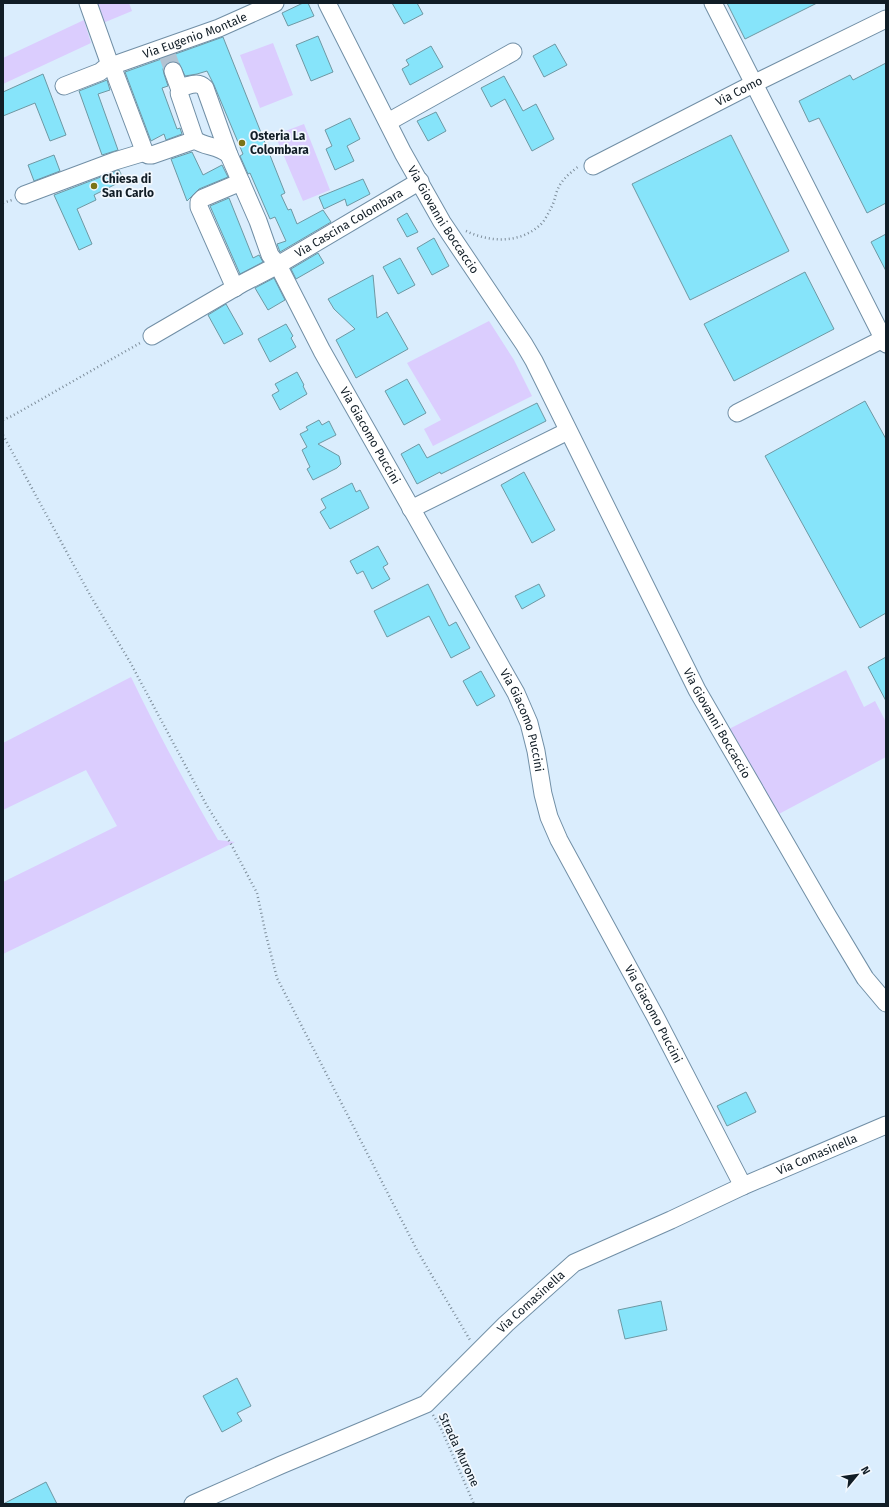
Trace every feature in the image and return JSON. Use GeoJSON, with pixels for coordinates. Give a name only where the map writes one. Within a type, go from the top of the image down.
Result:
{"type":"FeatureCollection","features":[{"type":"Feature","properties":{"kind":"street"},"geometry":{"type":"LineString","coordinates":[[88,3],[145,152],[148,155],[152,155],[195,140]]}},
{"type":"Feature","properties":{"kind":"street","name":"Via Eugenio Montale"},"geometry":{"type":"LineString","coordinates":[[64,86],[100,72],[112,64],[166,51],[275,3]]}},
{"type":"Feature","properties":{"kind":"street","name":"Via Giovanni Boccaccio"},"geometry":{"type":"LineString","coordinates":[[327,3],[388,122],[442,222],[524,344],[697,690],[826,913],[866,978],[886,1003]]}},
{"type":"Feature","properties":{"kind":"street"},"geometry":{"type":"LineString","coordinates":[[713,3],[885,342],[737,413]]}},
{"type":"Feature","properties":{"kind":"street","name":"Via Como"},"geometry":{"type":"LineString","coordinates":[[596,165],[753,84],[886,19]]}},
{"type":"Feature","properties":{"kind":"street"},"geometry":{"type":"LineString","coordinates":[[388,122],[513,52]]}},
{"type":"Feature","properties":{"kind":"street"},"geometry":{"type":"LineString","coordinates":[[173,70],[180,90],[179,97],[195,140],[205,145],[225,151],[229,155]]}},
{"type":"Feature","properties":{"kind":"street"},"geometry":{"type":"LineString","coordinates":[[180,90],[182,87],[198,83],[205,88],[229,155],[270,255],[278,265]]}},
{"type":"Feature","properties":{"kind":"street"},"geometry":{"type":"LineString","coordinates":[[24,195],[145,152]]}},
{"type":"Feature","properties":{"kind":"street","name":"Via Cascina Colombara"},"geometry":{"type":"LineString","coordinates":[[152,336],[234,288],[278,265],[420,181]]}},
{"type":"Feature","properties":{"kind":"street"},"geometry":{"type":"LineString","coordinates":[[234,288],[199,207],[199,202],[203,198],[241,182]]}},
{"type":"Feature","properties":{"kind":"street","name":"Via Giacomo Puccini"},"geometry":{"type":"LineString","coordinates":[[278,265],[322,352],[516,693],[529,723],[536,751],[543,794],[549,817],[559,840],[655,1016],[743,1186]]}},
{"type":"Feature","properties":{"kind":"street"},"geometry":{"type":"LineString","coordinates":[[411,508],[568,431]]}},
{"type":"Feature","properties":{"kind":"street","name":"Via Comasinella"},"geometry":{"type":"LineString","coordinates":[[193,1504],[426,1404],[506,1324],[574,1263],[743,1186],[886,1125]]}},
{"type":"Feature","properties":{"kind":"path"},"geometry":{"type":"LineString","coordinates":[[442,222],[456,225],[476,236],[494,240],[505,240],[522,236],[538,226],[545,217],[554,203],[560,185],[569,173],[580,165],[588,162],[592,161],[596,165]]}},
{"type":"Feature","properties":{"kind":"path"},"geometry":{"type":"LineString","coordinates":[[3,420],[152,336]]}},
{"type":"Feature","properties":{"kind":"path"},"geometry":{"type":"LineString","coordinates":[[3,435],[90,595],[130,662],[207,806],[231,844],[257,893],[266,935],[278,978],[418,1252],[477,1353]]}},
{"type":"Feature","properties":{"kind":"path","name":"Strada Murone"},"geometry":{"type":"LineString","coordinates":[[426,1404],[440,1426],[474,1504]]}},
{"type":"Feature","properties":{"kind":"shaded area"},"geometry":{"type":"Polygon","coordinates":[[[96,3],[129,3],[132,11],[103,23],[96,3]]]}},
{"type":"Feature","properties":{"kind":"shaded area"},"geometry":{"type":"Polygon","coordinates":[[[84,20],[91,43],[3,84],[3,58],[84,20]]]}},
{"type":"Feature","properties":{"kind":"shaded area"},"geometry":{"type":"Polygon","coordinates":[[[273,43],[293,95],[260,108],[240,55],[273,43]]]}},
{"type":"Feature","properties":{"kind":"shaded area"},"geometry":{"type":"Polygon","coordinates":[[[304,124],[330,190],[303,201],[275,135],[304,124]]]}},
{"type":"Feature","properties":{"kind":"shaded area"},"geometry":{"type":"Polygon","coordinates":[[[489,321],[514,360],[532,396],[433,446],[424,429],[441,420],[407,363],[489,321]]]}},
{"type":"Feature","properties":{"kind":"shaded area"},"geometry":{"type":"Polygon","coordinates":[[[846,670],[864,707],[875,701],[886,722],[886,757],[777,815],[727,730],[846,670]]]}},
{"type":"Feature","properties":{"kind":"shaded area"},"geometry":{"type":"Polygon","coordinates":[[[131,677],[173,760],[218,840],[235,842],[3,954],[3,882],[117,826],[86,770],[3,810],[3,743],[131,677]]]}},
{"type":"Feature","properties":{"kind":"building"},"geometry":{"type":"Polygon","coordinates":[[[303,3],[308,3],[314,16],[288,26],[282,13],[303,3]]]}},
{"type":"Feature","properties":{"kind":"building"},"geometry":{"type":"Polygon","coordinates":[[[392,3],[417,3],[423,14],[404,24],[392,3]]]}},
{"type":"Feature","properties":{"kind":"building"},"geometry":{"type":"Polygon","coordinates":[[[727,3],[817,3],[745,39],[727,3]]]}},
{"type":"Feature","properties":{"kind":"building"},"geometry":{"type":"Polygon","coordinates":[[[318,36],[333,72],[311,81],[296,45],[318,36]]]}},
{"type":"Feature","properties":{"kind":"building"},"geometry":{"type":"Polygon","coordinates":[[[223,37],[285,193],[281,195],[288,210],[291,209],[297,224],[323,210],[331,222],[280,252],[277,244],[286,241],[275,217],[270,219],[250,173],[248,174],[240,156],[243,154],[207,71],[185,76],[179,63],[175,61],[165,65],[163,69],[168,86],[162,88],[177,129],[180,128],[182,134],[166,140],[164,134],[151,141],[125,72],[223,37]]]}},
{"type":"Feature","properties":{"kind":"building"},"geometry":{"type":"Polygon","coordinates":[[[555,44],[567,65],[544,77],[533,56],[555,44]]]}},
{"type":"Feature","properties":{"kind":"building"},"geometry":{"type":"Polygon","coordinates":[[[431,46],[443,67],[410,85],[402,69],[409,65],[406,60],[431,46]]]}},
{"type":"Feature","properties":{"kind":"building"},"geometry":{"type":"Polygon","coordinates":[[[886,63],[886,203],[867,213],[819,118],[809,122],[799,101],[850,75],[853,80],[886,63]]]}},
{"type":"Feature","properties":{"kind":"building"},"geometry":{"type":"Polygon","coordinates":[[[43,74],[66,135],[50,141],[35,103],[3,116],[3,92],[43,74]]]}},
{"type":"Feature","properties":{"kind":"building"},"geometry":{"type":"Polygon","coordinates":[[[504,76],[523,111],[536,104],[554,139],[532,151],[505,99],[491,107],[481,88],[504,76]]]}},
{"type":"Feature","properties":{"kind":"building"},"geometry":{"type":"Polygon","coordinates":[[[107,80],[110,90],[98,94],[118,150],[102,155],[79,91],[107,80]]]}},
{"type":"Feature","properties":{"kind":"building"},"geometry":{"type":"Polygon","coordinates":[[[436,112],[446,131],[428,141],[417,121],[436,112]]]}},
{"type":"Feature","properties":{"kind":"building"},"geometry":{"type":"Polygon","coordinates":[[[350,118],[360,139],[347,146],[354,161],[335,170],[326,149],[332,146],[325,130],[350,118]]]}},
{"type":"Feature","properties":{"kind":"building"},"geometry":{"type":"Polygon","coordinates":[[[731,135],[789,251],[690,300],[632,184],[731,135]]]}},
{"type":"Feature","properties":{"kind":"building"},"geometry":{"type":"Polygon","coordinates":[[[192,152],[203,175],[222,165],[228,177],[199,189],[187,201],[171,159],[192,152]]]}},
{"type":"Feature","properties":{"kind":"building"},"geometry":{"type":"Polygon","coordinates":[[[54,155],[60,171],[34,181],[28,165],[54,155]]]}},
{"type":"Feature","properties":{"kind":"building"},"geometry":{"type":"Polygon","coordinates":[[[119,170],[124,180],[94,195],[96,200],[77,209],[92,244],[79,250],[54,195],[119,170]]]}},
{"type":"Feature","properties":{"kind":"building"},"geometry":{"type":"Polygon","coordinates":[[[363,179],[370,194],[347,206],[345,199],[324,209],[319,197],[363,179]]]}},
{"type":"Feature","properties":{"kind":"building"},"geometry":{"type":"Polygon","coordinates":[[[229,198],[253,258],[259,255],[263,262],[240,274],[210,206],[229,198]]]}},
{"type":"Feature","properties":{"kind":"building"},"geometry":{"type":"Polygon","coordinates":[[[407,213],[418,232],[407,237],[397,219],[407,213]]]}},
{"type":"Feature","properties":{"kind":"building"},"geometry":{"type":"Polygon","coordinates":[[[886,234],[886,271],[871,242],[886,234]]]}},
{"type":"Feature","properties":{"kind":"building"},"geometry":{"type":"Polygon","coordinates":[[[434,238],[449,266],[432,275],[417,248],[434,238]]]}},
{"type":"Feature","properties":{"kind":"building"},"geometry":{"type":"Polygon","coordinates":[[[318,253],[324,263],[296,279],[291,269],[318,253]]]}},
{"type":"Feature","properties":{"kind":"building"},"geometry":{"type":"Polygon","coordinates":[[[400,258],[415,285],[398,294],[383,267],[400,258]]]}},
{"type":"Feature","properties":{"kind":"building"},"geometry":{"type":"Polygon","coordinates":[[[805,272],[834,329],[734,381],[704,324],[805,272]]]}},
{"type":"Feature","properties":{"kind":"building"},"geometry":{"type":"Polygon","coordinates":[[[373,275],[377,318],[387,312],[408,349],[356,378],[336,340],[355,329],[334,309],[328,299],[373,275]]]}},
{"type":"Feature","properties":{"kind":"building"},"geometry":{"type":"Polygon","coordinates":[[[274,278],[285,300],[268,310],[255,288],[274,278]]]}},
{"type":"Feature","properties":{"kind":"building"},"geometry":{"type":"Polygon","coordinates":[[[226,304],[243,334],[224,344],[208,315],[226,304]]]}},
{"type":"Feature","properties":{"kind":"building"},"geometry":{"type":"Polygon","coordinates":[[[286,324],[293,336],[291,338],[296,347],[270,362],[258,339],[286,324]]]}},
{"type":"Feature","properties":{"kind":"building"},"geometry":{"type":"Polygon","coordinates":[[[297,372],[307,394],[280,410],[272,395],[279,391],[275,384],[297,372]]]}},
{"type":"Feature","properties":{"kind":"building"},"geometry":{"type":"Polygon","coordinates":[[[407,379],[426,413],[404,425],[385,391],[407,379]]]}},
{"type":"Feature","properties":{"kind":"building"},"geometry":{"type":"Polygon","coordinates":[[[865,401],[886,439],[886,613],[860,628],[765,456],[865,401]]]}},
{"type":"Feature","properties":{"kind":"building"},"geometry":{"type":"Polygon","coordinates":[[[537,403],[546,421],[441,474],[440,472],[417,484],[401,454],[419,444],[427,458],[537,403]]]}},
{"type":"Feature","properties":{"kind":"building"},"geometry":{"type":"Polygon","coordinates":[[[319,420],[322,425],[329,421],[336,435],[318,444],[339,456],[341,464],[337,468],[313,480],[307,469],[310,467],[302,450],[307,447],[300,434],[308,430],[306,427],[319,420]]]}},
{"type":"Feature","properties":{"kind":"building"},"geometry":{"type":"Polygon","coordinates":[[[524,472],[555,530],[532,543],[501,485],[524,472]]]}},
{"type":"Feature","properties":{"kind":"building"},"geometry":{"type":"Polygon","coordinates":[[[352,483],[356,492],[360,490],[369,508],[330,529],[320,512],[326,508],[321,499],[352,483]]]}},
{"type":"Feature","properties":{"kind":"building"},"geometry":{"type":"Polygon","coordinates":[[[378,546],[388,564],[383,567],[390,579],[372,589],[363,571],[357,574],[350,561],[378,546]]]}},
{"type":"Feature","properties":{"kind":"building"},"geometry":{"type":"Polygon","coordinates":[[[428,584],[449,626],[456,622],[470,648],[451,658],[429,616],[387,637],[374,611],[428,584]]]}},
{"type":"Feature","properties":{"kind":"building"},"geometry":{"type":"Polygon","coordinates":[[[539,584],[545,596],[522,609],[515,596],[539,584]]]}},
{"type":"Feature","properties":{"kind":"building"},"geometry":{"type":"Polygon","coordinates":[[[886,657],[886,701],[868,667],[886,657]]]}},
{"type":"Feature","properties":{"kind":"building"},"geometry":{"type":"Polygon","coordinates":[[[481,671],[495,696],[477,706],[463,681],[481,671]]]}},
{"type":"Feature","properties":{"kind":"building"},"geometry":{"type":"Polygon","coordinates":[[[746,1092],[756,1112],[727,1126],[717,1106],[746,1092]]]}},
{"type":"Feature","properties":{"kind":"building"},"geometry":{"type":"Polygon","coordinates":[[[661,1301],[667,1330],[625,1339],[618,1310],[661,1301]]]}},
{"type":"Feature","properties":{"kind":"building"},"geometry":{"type":"Polygon","coordinates":[[[237,1378],[251,1406],[237,1413],[242,1421],[222,1432],[203,1396],[237,1378]]]}},
{"type":"Feature","properties":{"kind":"building"},"geometry":{"type":"Polygon","coordinates":[[[46,1482],[57,1504],[3,1504],[46,1482]]]}},
{"type":"Feature","properties":{"kind":"tunnel"},"geometry":{"type":"LineString","coordinates":[[167,54],[173,71]]}},
{"type":"Feature","properties":{"kind":"place","name":"Osteria La Colombara"},"geometry":{"type":"Point","coordinates":[242,143]}},
{"type":"Feature","properties":{"kind":"place","name":"Chiesa di San Carlo"},"geometry":{"type":"Point","coordinates":[94,186]}}]}
